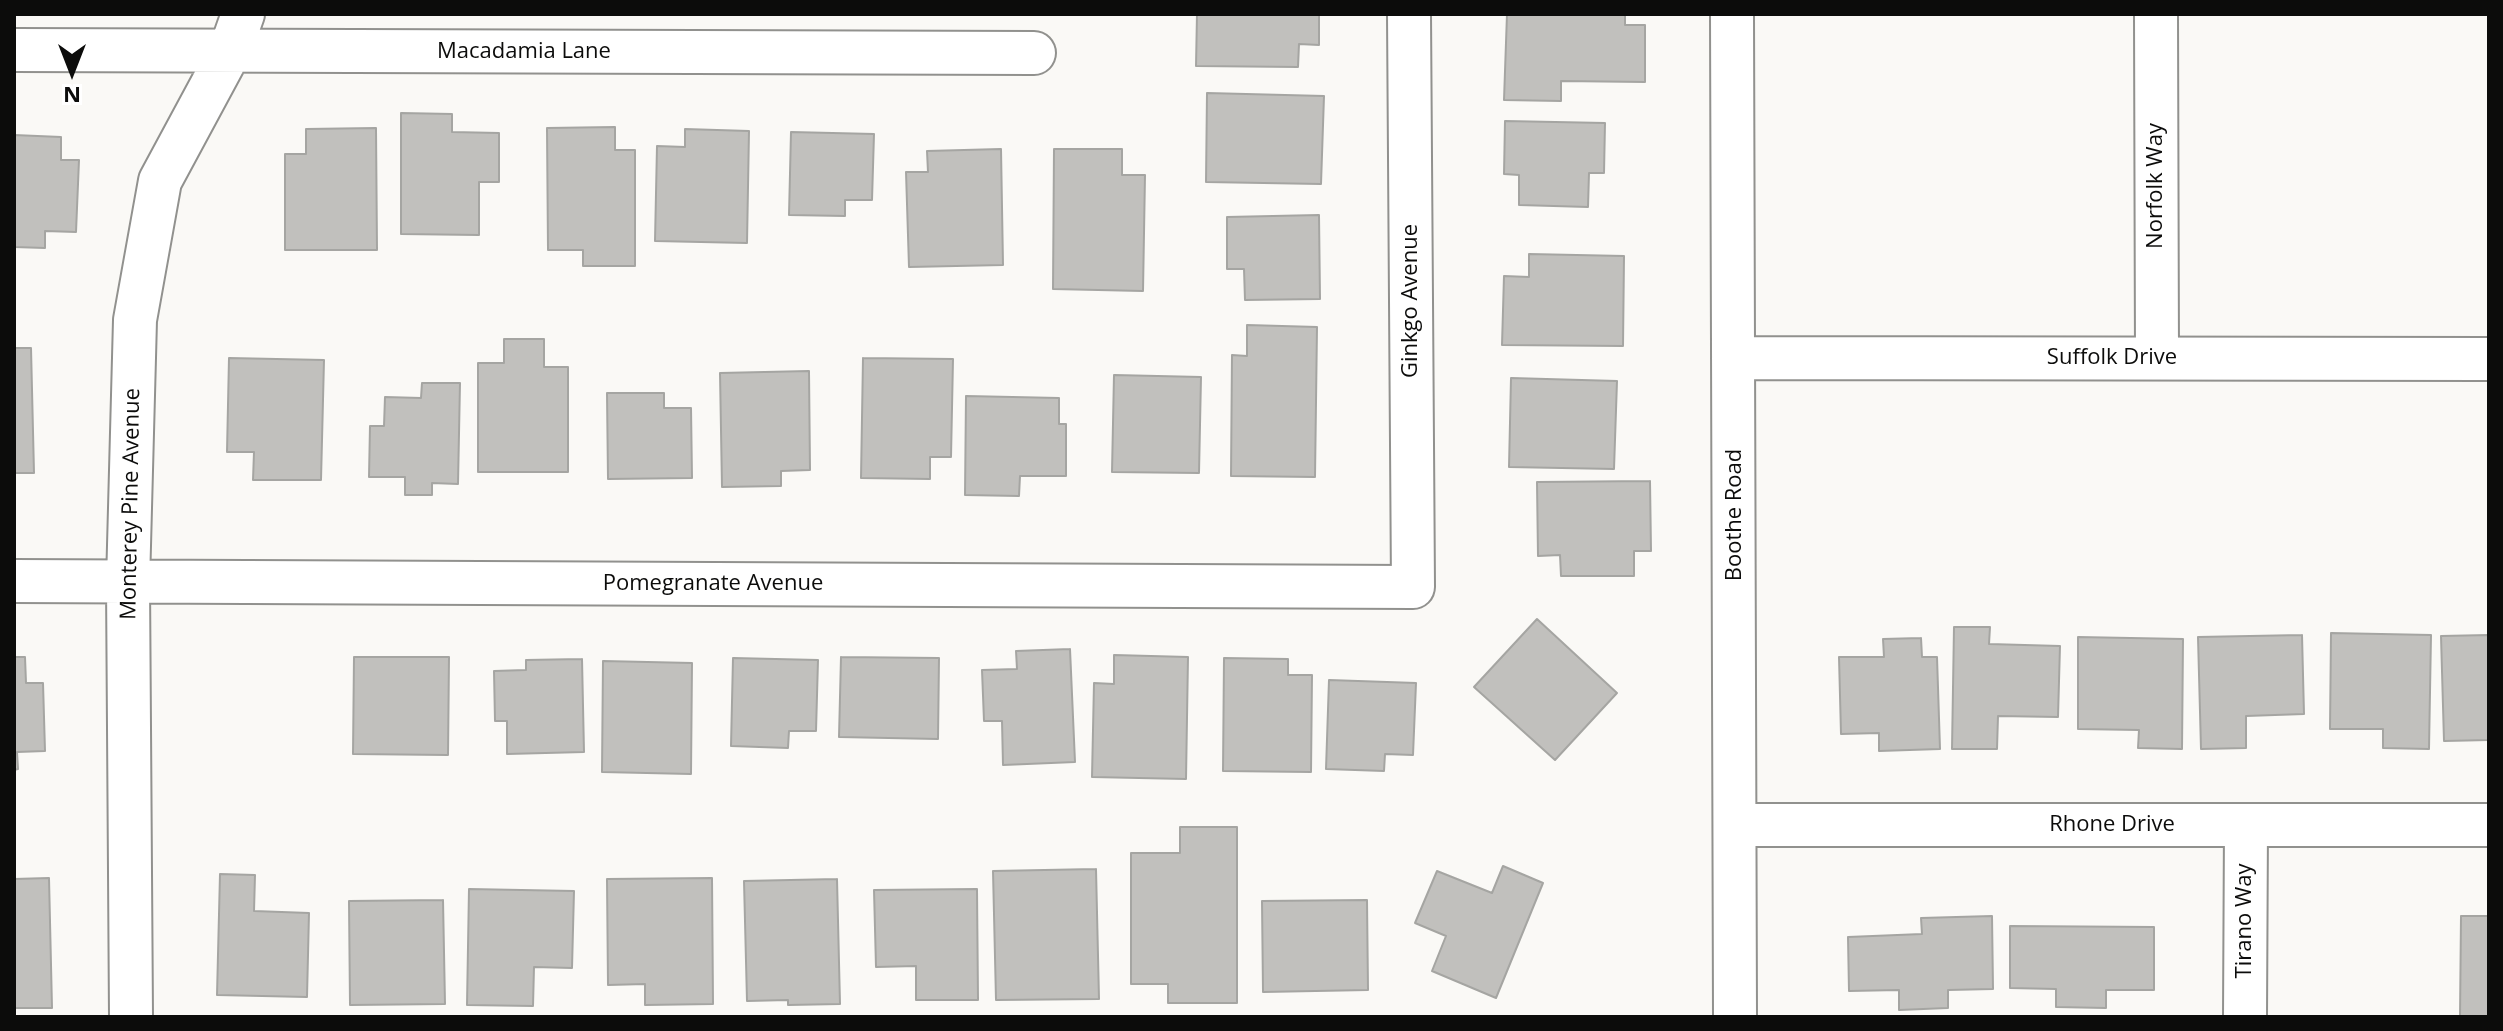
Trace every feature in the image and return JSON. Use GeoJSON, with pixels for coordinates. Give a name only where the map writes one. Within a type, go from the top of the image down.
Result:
{"type":"FeatureCollection","features":[{"type":"Feature","properties":{"kind":"street","name":"Ginkgo Avenue"},"geometry":{"type":"LineString","coordinates":[[1409,14],[1413,587]]}},
{"type":"Feature","properties":{"kind":"street","name":"Boothe Road"},"geometry":{"type":"LineString","coordinates":[[1732,14],[1735,1017]]}},
{"type":"Feature","properties":{"kind":"street","name":"Norfolk Way"},"geometry":{"type":"LineString","coordinates":[[2156,14],[2157,358]]}},
{"type":"Feature","properties":{"kind":"street","name":"Macadamia Lane"},"geometry":{"type":"LineString","coordinates":[[14,50],[237,33],[1034,53]]}},
{"type":"Feature","properties":{"kind":"street","name":"Monterey Pine Avenue"},"geometry":{"type":"LineString","coordinates":[[131,1017],[128,583],[135,320],[160,181],[237,33]]}},
{"type":"Feature","properties":{"kind":"street","name":"Suffolk Drive"},"geometry":{"type":"LineString","coordinates":[[1735,358],[2489,359]]}},
{"type":"Feature","properties":{"kind":"street","name":"Pomegranate Avenue"},"geometry":{"type":"LineString","coordinates":[[14,581],[1413,587]]}},
{"type":"Feature","properties":{"kind":"street","name":"Rhone Drive"},"geometry":{"type":"LineString","coordinates":[[1735,825],[2489,825]]}},
{"type":"Feature","properties":{"kind":"street","name":"Tirano Way"},"geometry":{"type":"LineString","coordinates":[[2245,1017],[2246,825]]}},
{"type":"Feature","properties":{"kind":"building"},"geometry":{"type":"Polygon","coordinates":[[[1197,14],[1319,14],[1319,45],[1299,44],[1298,67],[1196,66],[1197,14]]]}},
{"type":"Feature","properties":{"kind":"building"},"geometry":{"type":"Polygon","coordinates":[[[1507,14],[1625,14],[1625,25],[1645,25],[1645,82],[1561,81],[1561,101],[1504,100],[1507,14]]]}},
{"type":"Feature","properties":{"kind":"building"},"geometry":{"type":"Polygon","coordinates":[[[1207,93],[1324,96],[1321,184],[1206,182],[1207,93]]]}},
{"type":"Feature","properties":{"kind":"building"},"geometry":{"type":"Polygon","coordinates":[[[401,113],[452,114],[452,132],[499,133],[499,182],[479,182],[479,235],[401,234],[401,113]]]}},
{"type":"Feature","properties":{"kind":"building"},"geometry":{"type":"Polygon","coordinates":[[[1505,121],[1605,123],[1604,173],[1589,173],[1588,207],[1519,205],[1519,175],[1504,174],[1505,121]]]}},
{"type":"Feature","properties":{"kind":"building"},"geometry":{"type":"Polygon","coordinates":[[[615,127],[615,150],[635,150],[635,266],[583,266],[583,250],[548,250],[547,128],[615,127]]]}},
{"type":"Feature","properties":{"kind":"building"},"geometry":{"type":"Polygon","coordinates":[[[376,128],[377,250],[285,250],[285,154],[306,154],[306,129],[376,128]]]}},
{"type":"Feature","properties":{"kind":"building"},"geometry":{"type":"Polygon","coordinates":[[[685,129],[749,131],[747,243],[655,241],[657,146],[685,147],[685,129]]]}},
{"type":"Feature","properties":{"kind":"building"},"geometry":{"type":"Polygon","coordinates":[[[791,132],[874,134],[872,200],[845,200],[845,216],[789,215],[791,132]]]}},
{"type":"Feature","properties":{"kind":"building"},"geometry":{"type":"Polygon","coordinates":[[[14,135],[61,137],[61,160],[79,160],[76,232],[45,231],[45,248],[14,247],[14,135]]]}},
{"type":"Feature","properties":{"kind":"building"},"geometry":{"type":"Polygon","coordinates":[[[1001,149],[1003,265],[909,267],[906,172],[928,172],[927,151],[1001,149]]]}},
{"type":"Feature","properties":{"kind":"building"},"geometry":{"type":"Polygon","coordinates":[[[1054,149],[1122,149],[1122,175],[1145,175],[1143,291],[1053,289],[1054,149]]]}},
{"type":"Feature","properties":{"kind":"building"},"geometry":{"type":"Polygon","coordinates":[[[1319,215],[1320,299],[1245,300],[1244,269],[1227,269],[1227,217],[1319,215]]]}},
{"type":"Feature","properties":{"kind":"building"},"geometry":{"type":"Polygon","coordinates":[[[1529,254],[1624,256],[1623,346],[1502,345],[1504,276],[1529,277],[1529,254]]]}},
{"type":"Feature","properties":{"kind":"building"},"geometry":{"type":"Polygon","coordinates":[[[1247,325],[1317,327],[1315,477],[1231,476],[1232,355],[1247,356],[1247,325]]]}},
{"type":"Feature","properties":{"kind":"building"},"geometry":{"type":"Polygon","coordinates":[[[504,339],[544,339],[544,367],[568,367],[568,472],[478,472],[478,363],[504,363],[504,339]]]}},
{"type":"Feature","properties":{"kind":"building"},"geometry":{"type":"Polygon","coordinates":[[[14,348],[31,348],[34,473],[14,473],[14,348]]]}},
{"type":"Feature","properties":{"kind":"building"},"geometry":{"type":"Polygon","coordinates":[[[229,358],[324,360],[321,480],[253,480],[254,452],[227,452],[229,358]]]}},
{"type":"Feature","properties":{"kind":"building"},"geometry":{"type":"Polygon","coordinates":[[[863,358],[953,359],[951,457],[930,457],[930,479],[861,478],[863,358]]]}},
{"type":"Feature","properties":{"kind":"building"},"geometry":{"type":"Polygon","coordinates":[[[809,371],[810,470],[781,471],[781,486],[722,487],[720,373],[809,371]]]}},
{"type":"Feature","properties":{"kind":"building"},"geometry":{"type":"Polygon","coordinates":[[[1114,375],[1201,377],[1199,473],[1112,472],[1114,375]]]}},
{"type":"Feature","properties":{"kind":"building"},"geometry":{"type":"Polygon","coordinates":[[[1511,378],[1617,381],[1614,469],[1509,467],[1511,378]]]}},
{"type":"Feature","properties":{"kind":"building"},"geometry":{"type":"Polygon","coordinates":[[[422,383],[460,383],[458,484],[432,483],[432,495],[405,495],[405,477],[369,477],[370,426],[384,426],[385,397],[421,398],[422,383]]]}},
{"type":"Feature","properties":{"kind":"building"},"geometry":{"type":"Polygon","coordinates":[[[607,393],[664,393],[664,408],[691,408],[692,478],[608,479],[607,393]]]}},
{"type":"Feature","properties":{"kind":"building"},"geometry":{"type":"Polygon","coordinates":[[[966,396],[1059,398],[1059,424],[1066,424],[1066,476],[1020,476],[1019,496],[965,495],[966,396]]]}},
{"type":"Feature","properties":{"kind":"building"},"geometry":{"type":"Polygon","coordinates":[[[1650,481],[1651,551],[1634,551],[1634,576],[1561,576],[1560,555],[1538,556],[1537,482],[1650,481]]]}},
{"type":"Feature","properties":{"kind":"building"},"geometry":{"type":"Polygon","coordinates":[[[1537,619],[1617,693],[1555,760],[1474,687],[1537,619]]]}},
{"type":"Feature","properties":{"kind":"building"},"geometry":{"type":"Polygon","coordinates":[[[1954,627],[1990,627],[1989,644],[2060,646],[2058,717],[1998,716],[1997,749],[1952,749],[1954,627]]]}},
{"type":"Feature","properties":{"kind":"building"},"geometry":{"type":"Polygon","coordinates":[[[2331,633],[2431,635],[2429,749],[2383,748],[2383,729],[2330,729],[2331,633]]]}},
{"type":"Feature","properties":{"kind":"building"},"geometry":{"type":"Polygon","coordinates":[[[2302,635],[2304,714],[2246,716],[2246,748],[2201,749],[2198,637],[2302,635]]]}},
{"type":"Feature","properties":{"kind":"building"},"geometry":{"type":"Polygon","coordinates":[[[2489,635],[2489,740],[2444,741],[2441,636],[2489,635]]]}},
{"type":"Feature","properties":{"kind":"building"},"geometry":{"type":"Polygon","coordinates":[[[2078,637],[2183,639],[2182,749],[2138,748],[2139,730],[2078,729],[2078,637]]]}},
{"type":"Feature","properties":{"kind":"building"},"geometry":{"type":"Polygon","coordinates":[[[1921,638],[1922,657],[1937,657],[1940,749],[1879,751],[1879,733],[1841,734],[1839,657],[1884,657],[1883,639],[1921,638]]]}},
{"type":"Feature","properties":{"kind":"building"},"geometry":{"type":"Polygon","coordinates":[[[1070,649],[1075,762],[1003,765],[1002,721],[984,721],[982,670],[1017,669],[1016,651],[1070,649]]]}},
{"type":"Feature","properties":{"kind":"building"},"geometry":{"type":"Polygon","coordinates":[[[1114,655],[1188,657],[1186,779],[1092,777],[1094,683],[1114,684],[1114,655]]]}},
{"type":"Feature","properties":{"kind":"building"},"geometry":{"type":"Polygon","coordinates":[[[14,657],[25,657],[26,683],[43,683],[45,751],[17,752],[18,769],[14,770],[14,657]]]}},
{"type":"Feature","properties":{"kind":"building"},"geometry":{"type":"Polygon","coordinates":[[[354,657],[449,657],[448,755],[353,754],[354,657]]]}},
{"type":"Feature","properties":{"kind":"building"},"geometry":{"type":"Polygon","coordinates":[[[841,657],[939,658],[938,739],[839,737],[841,657]]]}},
{"type":"Feature","properties":{"kind":"building"},"geometry":{"type":"Polygon","coordinates":[[[733,658],[818,660],[816,731],[789,731],[788,748],[731,746],[733,658]]]}},
{"type":"Feature","properties":{"kind":"building"},"geometry":{"type":"Polygon","coordinates":[[[1224,658],[1288,659],[1288,675],[1312,675],[1311,772],[1223,771],[1224,658]]]}},
{"type":"Feature","properties":{"kind":"building"},"geometry":{"type":"Polygon","coordinates":[[[582,659],[584,752],[507,754],[507,721],[495,721],[494,671],[526,670],[526,660],[582,659]]]}},
{"type":"Feature","properties":{"kind":"building"},"geometry":{"type":"Polygon","coordinates":[[[603,661],[692,663],[691,774],[602,772],[603,661]]]}},
{"type":"Feature","properties":{"kind":"building"},"geometry":{"type":"Polygon","coordinates":[[[1329,680],[1416,683],[1413,755],[1385,754],[1384,771],[1326,769],[1329,680]]]}},
{"type":"Feature","properties":{"kind":"building"},"geometry":{"type":"Polygon","coordinates":[[[1180,827],[1237,827],[1237,1003],[1168,1003],[1168,984],[1131,984],[1131,853],[1180,853],[1180,827]]]}},
{"type":"Feature","properties":{"kind":"building"},"geometry":{"type":"Polygon","coordinates":[[[1503,866],[1543,883],[1496,998],[1432,971],[1446,936],[1415,923],[1437,871],[1492,893],[1503,866]]]}},
{"type":"Feature","properties":{"kind":"building"},"geometry":{"type":"Polygon","coordinates":[[[1096,869],[1099,999],[996,1000],[993,871],[1096,869]]]}},
{"type":"Feature","properties":{"kind":"building"},"geometry":{"type":"Polygon","coordinates":[[[220,874],[255,875],[254,911],[309,913],[307,997],[217,995],[220,874]]]}},
{"type":"Feature","properties":{"kind":"building"},"geometry":{"type":"Polygon","coordinates":[[[49,878],[52,1008],[14,1008],[14,879],[49,878]]]}},
{"type":"Feature","properties":{"kind":"building"},"geometry":{"type":"Polygon","coordinates":[[[712,878],[713,1004],[645,1005],[645,984],[608,985],[607,879],[712,878]]]}},
{"type":"Feature","properties":{"kind":"building"},"geometry":{"type":"Polygon","coordinates":[[[837,879],[840,1004],[788,1005],[788,1000],[747,1001],[744,881],[837,879]]]}},
{"type":"Feature","properties":{"kind":"building"},"geometry":{"type":"Polygon","coordinates":[[[469,889],[574,891],[572,968],[534,967],[533,1006],[467,1005],[469,889]]]}},
{"type":"Feature","properties":{"kind":"building"},"geometry":{"type":"Polygon","coordinates":[[[977,889],[978,1000],[916,1000],[916,966],[876,967],[874,890],[977,889]]]}},
{"type":"Feature","properties":{"kind":"building"},"geometry":{"type":"Polygon","coordinates":[[[443,900],[445,1004],[350,1005],[349,901],[443,900]]]}},
{"type":"Feature","properties":{"kind":"building"},"geometry":{"type":"Polygon","coordinates":[[[1367,900],[1368,990],[1263,992],[1262,901],[1367,900]]]}},
{"type":"Feature","properties":{"kind":"building"},"geometry":{"type":"Polygon","coordinates":[[[1992,916],[1993,989],[1948,990],[1948,1008],[1899,1010],[1899,990],[1849,991],[1848,937],[1922,934],[1921,918],[1992,916]]]}},
{"type":"Feature","properties":{"kind":"building"},"geometry":{"type":"Polygon","coordinates":[[[2461,916],[2489,916],[2489,1017],[2460,1017],[2461,916]]]}},
{"type":"Feature","properties":{"kind":"building"},"geometry":{"type":"Polygon","coordinates":[[[2010,926],[2154,927],[2154,990],[2106,990],[2106,1008],[2056,1007],[2056,989],[2010,988],[2010,926]]]}}]}
